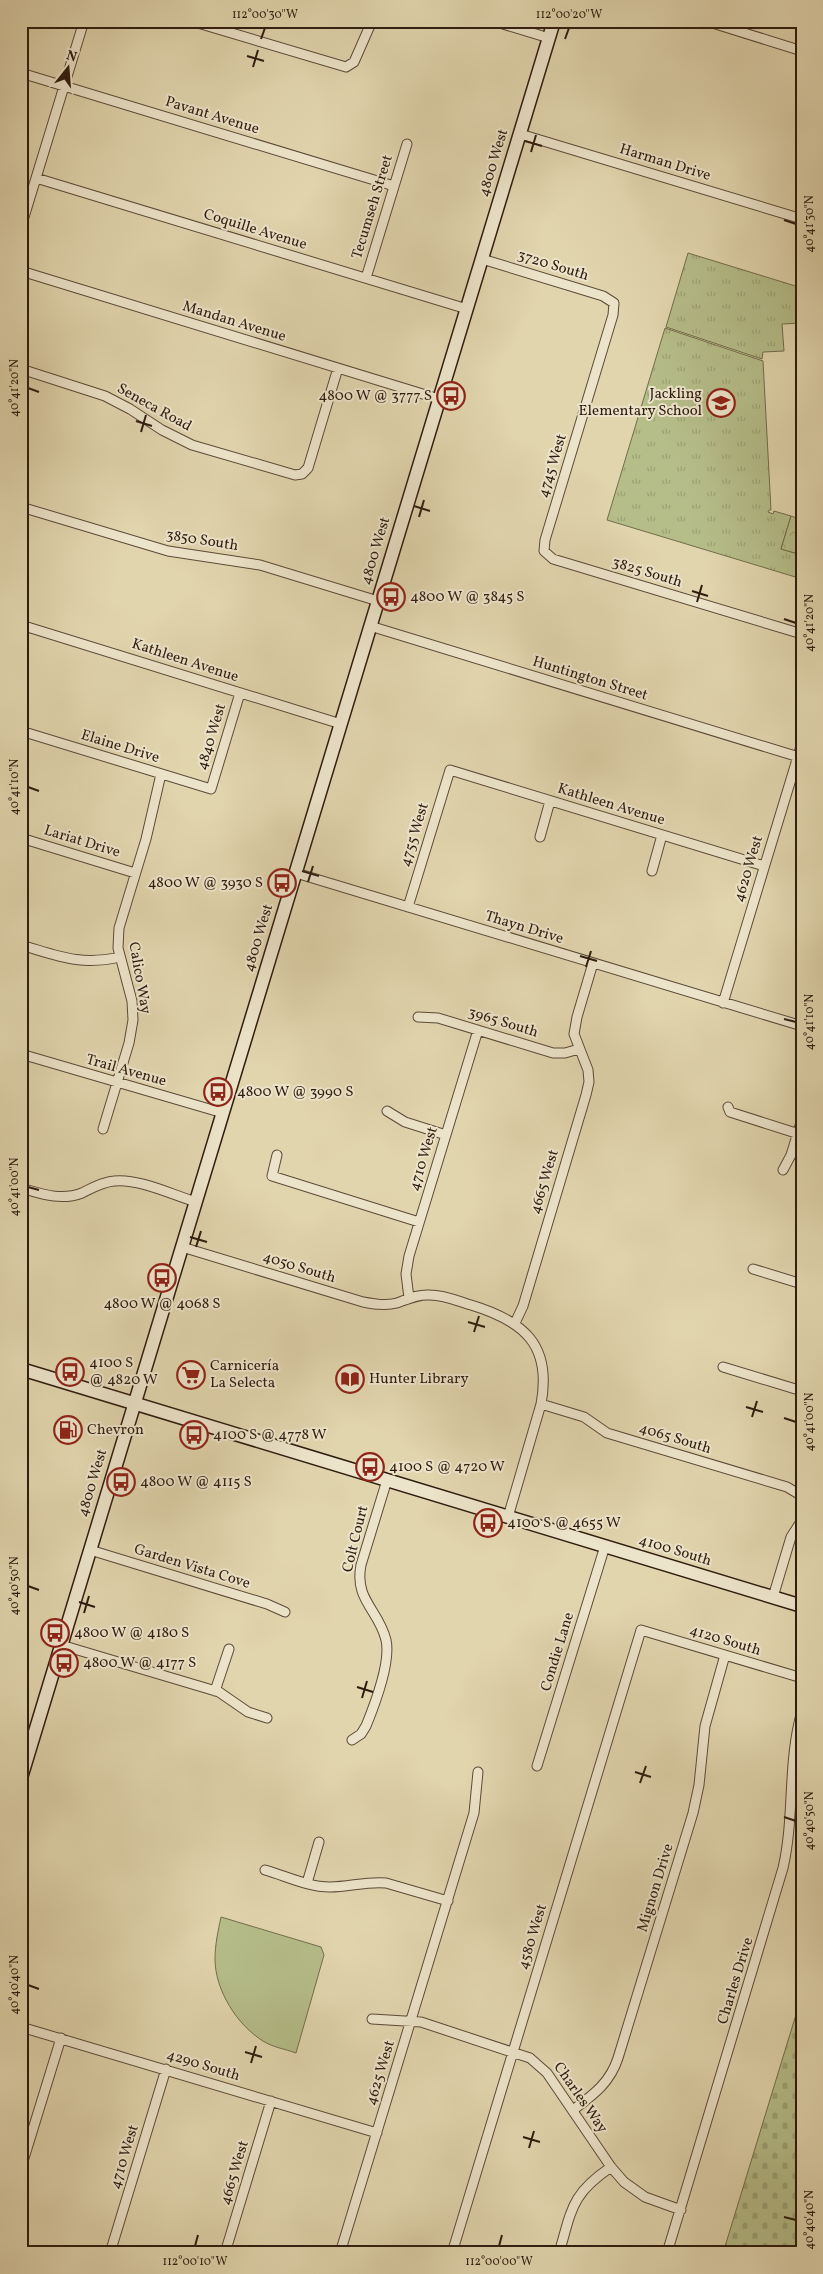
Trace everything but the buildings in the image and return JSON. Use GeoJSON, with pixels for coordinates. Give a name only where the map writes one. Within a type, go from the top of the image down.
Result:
{"type":"FeatureCollection","features":[{"type":"Feature","properties":{"kind":"main road","name":"4800 West"},"geometry":{"type":"LineString","coordinates":[[21,1778],[554,21]]}},
{"type":"Feature","properties":{"kind":"main road","name":"4100 South"},"geometry":{"type":"LineString","coordinates":[[21,1369],[802,1606]]}},
{"type":"Feature","properties":{"kind":"street"},"geometry":{"type":"LineString","coordinates":[[21,227],[84,21]]}},
{"type":"Feature","properties":{"kind":"street"},"geometry":{"type":"LineString","coordinates":[[191,21],[346,67],[354,62],[372,21]]}},
{"type":"Feature","properties":{"kind":"street"},"geometry":{"type":"LineString","coordinates":[[493,21],[549,38]]}},
{"type":"Feature","properties":{"kind":"street"},"geometry":{"type":"LineString","coordinates":[[706,21],[802,51]]}},
{"type":"Feature","properties":{"kind":"street","name":"Pavant Avenue"},"geometry":{"type":"LineString","coordinates":[[21,73],[394,186]]}},
{"type":"Feature","properties":{"kind":"street","name":"Harman Drive"},"geometry":{"type":"LineString","coordinates":[[520,134],[802,219]]}},
{"type":"Feature","properties":{"kind":"street","name":"Tecumseh Street"},"geometry":{"type":"LineString","coordinates":[[366,278],[407,144]]}},
{"type":"Feature","properties":{"kind":"street","name":"Coquille Avenue"},"geometry":{"type":"LineString","coordinates":[[36,178],[467,309]]}},
{"type":"Feature","properties":{"kind":"street","name":"3720 South"},"geometry":{"type":"LineString","coordinates":[[482,259],[603,296],[614,303]]}},
{"type":"Feature","properties":{"kind":"street","name":"Mandan Avenue"},"geometry":{"type":"LineString","coordinates":[[21,272],[439,399]]}},
{"type":"Feature","properties":{"kind":"street","name":"4745 West"},"geometry":{"type":"LineString","coordinates":[[544,551],[545,540],[613,315],[614,303]]}},
{"type":"Feature","properties":{"kind":"street","name":"Seneca Road"},"geometry":{"type":"LineString","coordinates":[[21,369],[105,396],[130,409],[162,430],[192,445],[288,474],[302,474],[308,468],[338,368]]}},
{"type":"Feature","properties":{"kind":"street","name":"3850 South"},"geometry":{"type":"LineString","coordinates":[[21,507],[168,551],[260,565],[378,601]]}},
{"type":"Feature","properties":{"kind":"street","name":"3825 South"},"geometry":{"type":"LineString","coordinates":[[544,551],[553,559],[802,634]]}},
{"type":"Feature","properties":{"kind":"street","name":"Kathleen Avenue"},"geometry":{"type":"LineString","coordinates":[[21,625],[227,687],[240,693],[341,724]]}},
{"type":"Feature","properties":{"kind":"street","name":"Huntington Street"},"geometry":{"type":"LineString","coordinates":[[370,626],[800,757]]}},
{"type":"Feature","properties":{"kind":"street","name":"4840 West"},"geometry":{"type":"LineString","coordinates":[[211,789],[240,693]]}},
{"type":"Feature","properties":{"kind":"street","name":"Elaine Drive"},"geometry":{"type":"LineString","coordinates":[[21,731],[211,789]]}},
{"type":"Feature","properties":{"kind":"street","name":"4620 West"},"geometry":{"type":"LineString","coordinates":[[723,1003],[764,866],[800,757],[802,743]]}},
{"type":"Feature","properties":{"kind":"street","name":"Kathleen Avenue"},"geometry":{"type":"LineString","coordinates":[[450,770],[764,866]]}},
{"type":"Feature","properties":{"kind":"street","name":"4755 West"},"geometry":{"type":"LineString","coordinates":[[408,907],[450,770]]}},
{"type":"Feature","properties":{"kind":"street","name":"Calico Way"},"geometry":{"type":"LineString","coordinates":[[103,1129],[129,1043],[133,1020],[131,996],[120,957],[119,928],[161,774]]}},
{"type":"Feature","properties":{"kind":"street"},"geometry":{"type":"LineString","coordinates":[[540,837],[550,801]]}},
{"type":"Feature","properties":{"kind":"street"},"geometry":{"type":"LineString","coordinates":[[652,871],[662,835]]}},
{"type":"Feature","properties":{"kind":"street","name":"Lariat Drive"},"geometry":{"type":"LineString","coordinates":[[21,838],[135,873]]}},
{"type":"Feature","properties":{"kind":"street","name":"Thayn Drive"},"geometry":{"type":"LineString","coordinates":[[296,873],[802,1026]]}},
{"type":"Feature","properties":{"kind":"street"},"geometry":{"type":"LineString","coordinates":[[21,945],[79,961],[99,961],[120,957]]}},
{"type":"Feature","properties":{"kind":"street","name":"4665 West"},"geometry":{"type":"LineString","coordinates":[[515,1323],[522,1306],[589,1082],[588,1070],[576,1040],[575,1026],[593,963]]}},
{"type":"Feature","properties":{"kind":"street","name":"3965 South"},"geometry":{"type":"LineString","coordinates":[[418,1017],[438,1018],[557,1054],[579,1049]]}},
{"type":"Feature","properties":{"kind":"street","name":"4710 West"},"geometry":{"type":"LineString","coordinates":[[409,1298],[406,1274],[419,1222],[478,1030]]}},
{"type":"Feature","properties":{"kind":"street","name":"Trail Avenue"},"geometry":{"type":"LineString","coordinates":[[21,1054],[223,1113]]}},
{"type":"Feature","properties":{"kind":"street"},"geometry":{"type":"LineString","coordinates":[[728,1107],[730,1112],[800,1134]]}},
{"type":"Feature","properties":{"kind":"street"},"geometry":{"type":"LineString","coordinates":[[387,1110],[405,1122],[446,1135]]}},
{"type":"Feature","properties":{"kind":"street"},"geometry":{"type":"LineString","coordinates":[[783,1170],[800,1134],[802,1119]]}},
{"type":"Feature","properties":{"kind":"street"},"geometry":{"type":"LineString","coordinates":[[277,1155],[272,1176],[419,1222]]}},
{"type":"Feature","properties":{"kind":"street"},"geometry":{"type":"LineString","coordinates":[[21,1188],[50,1196],[62,1197],[75,1195],[107,1182],[120,1180],[196,1202]]}},
{"type":"Feature","properties":{"kind":"street","name":"4050 South"},"geometry":{"type":"LineString","coordinates":[[182,1247],[363,1302],[387,1305],[422,1295],[441,1296],[490,1311],[515,1323]]}},
{"type":"Feature","properties":{"kind":"street"},"geometry":{"type":"LineString","coordinates":[[753,1269],[802,1284]]}},
{"type":"Feature","properties":{"kind":"street"},"geometry":{"type":"LineString","coordinates":[[508,1517],[542,1404],[544,1388],[544,1376],[539,1355],[525,1333],[515,1323]]}},
{"type":"Feature","properties":{"kind":"street"},"geometry":{"type":"LineString","coordinates":[[723,1367],[802,1391]]}},
{"type":"Feature","properties":{"kind":"street","name":"4065 South"},"geometry":{"type":"LineString","coordinates":[[542,1404],[584,1417],[607,1433],[787,1487],[802,1496]]}},
{"type":"Feature","properties":{"kind":"street","name":"Colt Court"},"geometry":{"type":"LineString","coordinates":[[352,1740],[361,1734],[366,1726],[386,1660],[387,1648],[384,1634],[364,1600],[359,1579],[361,1565],[386,1480]]}},
{"type":"Feature","properties":{"kind":"street"},"geometry":{"type":"LineString","coordinates":[[773,1597],[791,1537],[802,1520]]}},
{"type":"Feature","properties":{"kind":"street","name":"Condie Lane"},"geometry":{"type":"LineString","coordinates":[[537,1766],[605,1546]]}},
{"type":"Feature","properties":{"kind":"street","name":"Garden Vista Cove"},"geometry":{"type":"LineString","coordinates":[[90,1550],[267,1604],[285,1612]]}},
{"type":"Feature","properties":{"kind":"street","name":"4120 South"},"geometry":{"type":"LineString","coordinates":[[641,1630],[802,1678]]}},
{"type":"Feature","properties":{"kind":"street","name":"4580 West"},"geometry":{"type":"LineString","coordinates":[[452,2253],[641,1630]]}},
{"type":"Feature","properties":{"kind":"street"},"geometry":{"type":"LineString","coordinates":[[62,1645],[215,1691],[225,1695],[248,1712],[267,1718]]}},
{"type":"Feature","properties":{"kind":"street"},"geometry":{"type":"LineString","coordinates":[[215,1691],[229,1650]]}},
{"type":"Feature","properties":{"kind":"street","name":"Mignon Drive"},"geometry":{"type":"LineString","coordinates":[[573,2110],[600,2089],[610,2076],[618,2058],[693,1813],[699,1785],[706,1720],[725,1655]]}},
{"type":"Feature","properties":{"kind":"street","name":"Charles Drive"},"geometry":{"type":"LineString","coordinates":[[667,2253],[784,1868],[790,1828],[794,1751],[802,1711]]}},
{"type":"Feature","properties":{"kind":"street","name":"4625 West"},"geometry":{"type":"LineString","coordinates":[[340,2253],[474,1813],[477,1799],[478,1772]]}},
{"type":"Feature","properties":{"kind":"street"},"geometry":{"type":"LineString","coordinates":[[307,1883],[319,1842]]}},
{"type":"Feature","properties":{"kind":"street"},"geometry":{"type":"LineString","coordinates":[[265,1870],[307,1883],[328,1887],[377,1882],[386,1883],[448,1901]]}},
{"type":"Feature","properties":{"kind":"street","name":"Charles Way"},"geometry":{"type":"LineString","coordinates":[[372,2020],[411,2020],[530,2058],[542,2068],[611,2167],[624,2182],[637,2192],[681,2210]]}},
{"type":"Feature","properties":{"kind":"street","name":"4290 South"},"geometry":{"type":"LineString","coordinates":[[21,2027],[377,2133]]}},
{"type":"Feature","properties":{"kind":"street"},"geometry":{"type":"LineString","coordinates":[[21,2168],[61,2038]]}},
{"type":"Feature","properties":{"kind":"street","name":"4710 West"},"geometry":{"type":"LineString","coordinates":[[110,2253],[166,2069]]}},
{"type":"Feature","properties":{"kind":"street","name":"4665 West"},"geometry":{"type":"LineString","coordinates":[[225,2253],[271,2101]]}},
{"type":"Feature","properties":{"kind":"street"},"geometry":{"type":"LineString","coordinates":[[559,2253],[577,2197],[591,2181],[611,2167]]}},
{"type":"Feature","properties":{"kind":"green space"},"geometry":{"type":"Polygon","coordinates":[[[688,253],[802,288],[802,323],[782,324],[784,351],[763,352],[762,359],[666,327],[688,253]]]}},
{"type":"Feature","properties":{"kind":"green space","name":"Jackling Elementary School"},"geometry":{"type":"Polygon","coordinates":[[[665,328],[763,361],[771,510],[768,512],[773,514],[774,511],[791,516],[781,549],[802,555],[802,579],[607,520],[665,328]]]}},
{"type":"Feature","properties":{"kind":"green space"},"geometry":{"type":"Polygon","coordinates":[[[791,516],[802,520],[802,555],[781,549],[791,516]]]}},
{"type":"Feature","properties":{"kind":"green space"},"geometry":{"type":"Polygon","coordinates":[[[221,1917],[321,1947],[324,1955],[296,2053],[274,2046],[253,2034],[229,2006],[216,1971],[216,1948],[221,1917]]]}},
{"type":"Feature","properties":{"kind":"green space"},"geometry":{"type":"Polygon","coordinates":[[[802,1995],[802,2253],[723,2253],[802,1995]]]}},
{"type":"Feature","properties":{"kind":"place","name":"4800 W @ 3777 S"},"geometry":{"type":"Point","coordinates":[451,396]}},
{"type":"Feature","properties":{"kind":"place","name":"Jackling Elementary School"},"geometry":{"type":"Point","coordinates":[721,403]}},
{"type":"Feature","properties":{"kind":"place","name":"4800 W @ 3845 S"},"geometry":{"type":"Point","coordinates":[391,597]}},
{"type":"Feature","properties":{"kind":"place","name":"4800 W @ 3930 S"},"geometry":{"type":"Point","coordinates":[282,883]}},
{"type":"Feature","properties":{"kind":"place","name":"4800 W @ 3990 S"},"geometry":{"type":"Point","coordinates":[218,1092]}},
{"type":"Feature","properties":{"kind":"place","name":"4800 W @ 4068 S"},"geometry":{"type":"Point","coordinates":[162,1278]}},
{"type":"Feature","properties":{"kind":"place","name":"4100 S @ 4820 W"},"geometry":{"type":"Point","coordinates":[70,1372]}},
{"type":"Feature","properties":{"kind":"place","name":"Carnicería La Selecta"},"geometry":{"type":"Point","coordinates":[191,1375]}},
{"type":"Feature","properties":{"kind":"place","name":"Hunter Library"},"geometry":{"type":"Point","coordinates":[350,1379]}},
{"type":"Feature","properties":{"kind":"place","name":"Chevron"},"geometry":{"type":"Point","coordinates":[68,1430]}},
{"type":"Feature","properties":{"kind":"place","name":"4100 S @ 4778 W"},"geometry":{"type":"Point","coordinates":[194,1435]}},
{"type":"Feature","properties":{"kind":"place","name":"4100 S @ 4720 W"},"geometry":{"type":"Point","coordinates":[370,1467]}},
{"type":"Feature","properties":{"kind":"place","name":"4800 W @ 4115 S"},"geometry":{"type":"Point","coordinates":[121,1482]}},
{"type":"Feature","properties":{"kind":"place","name":"4100 S @ 4655 W"},"geometry":{"type":"Point","coordinates":[488,1523]}},
{"type":"Feature","properties":{"kind":"place","name":"4800 W @ 4180 S"},"geometry":{"type":"Point","coordinates":[55,1633]}},
{"type":"Feature","properties":{"kind":"place","name":"4800 W @ 4177 S"},"geometry":{"type":"Point","coordinates":[64,1663]}}]}
